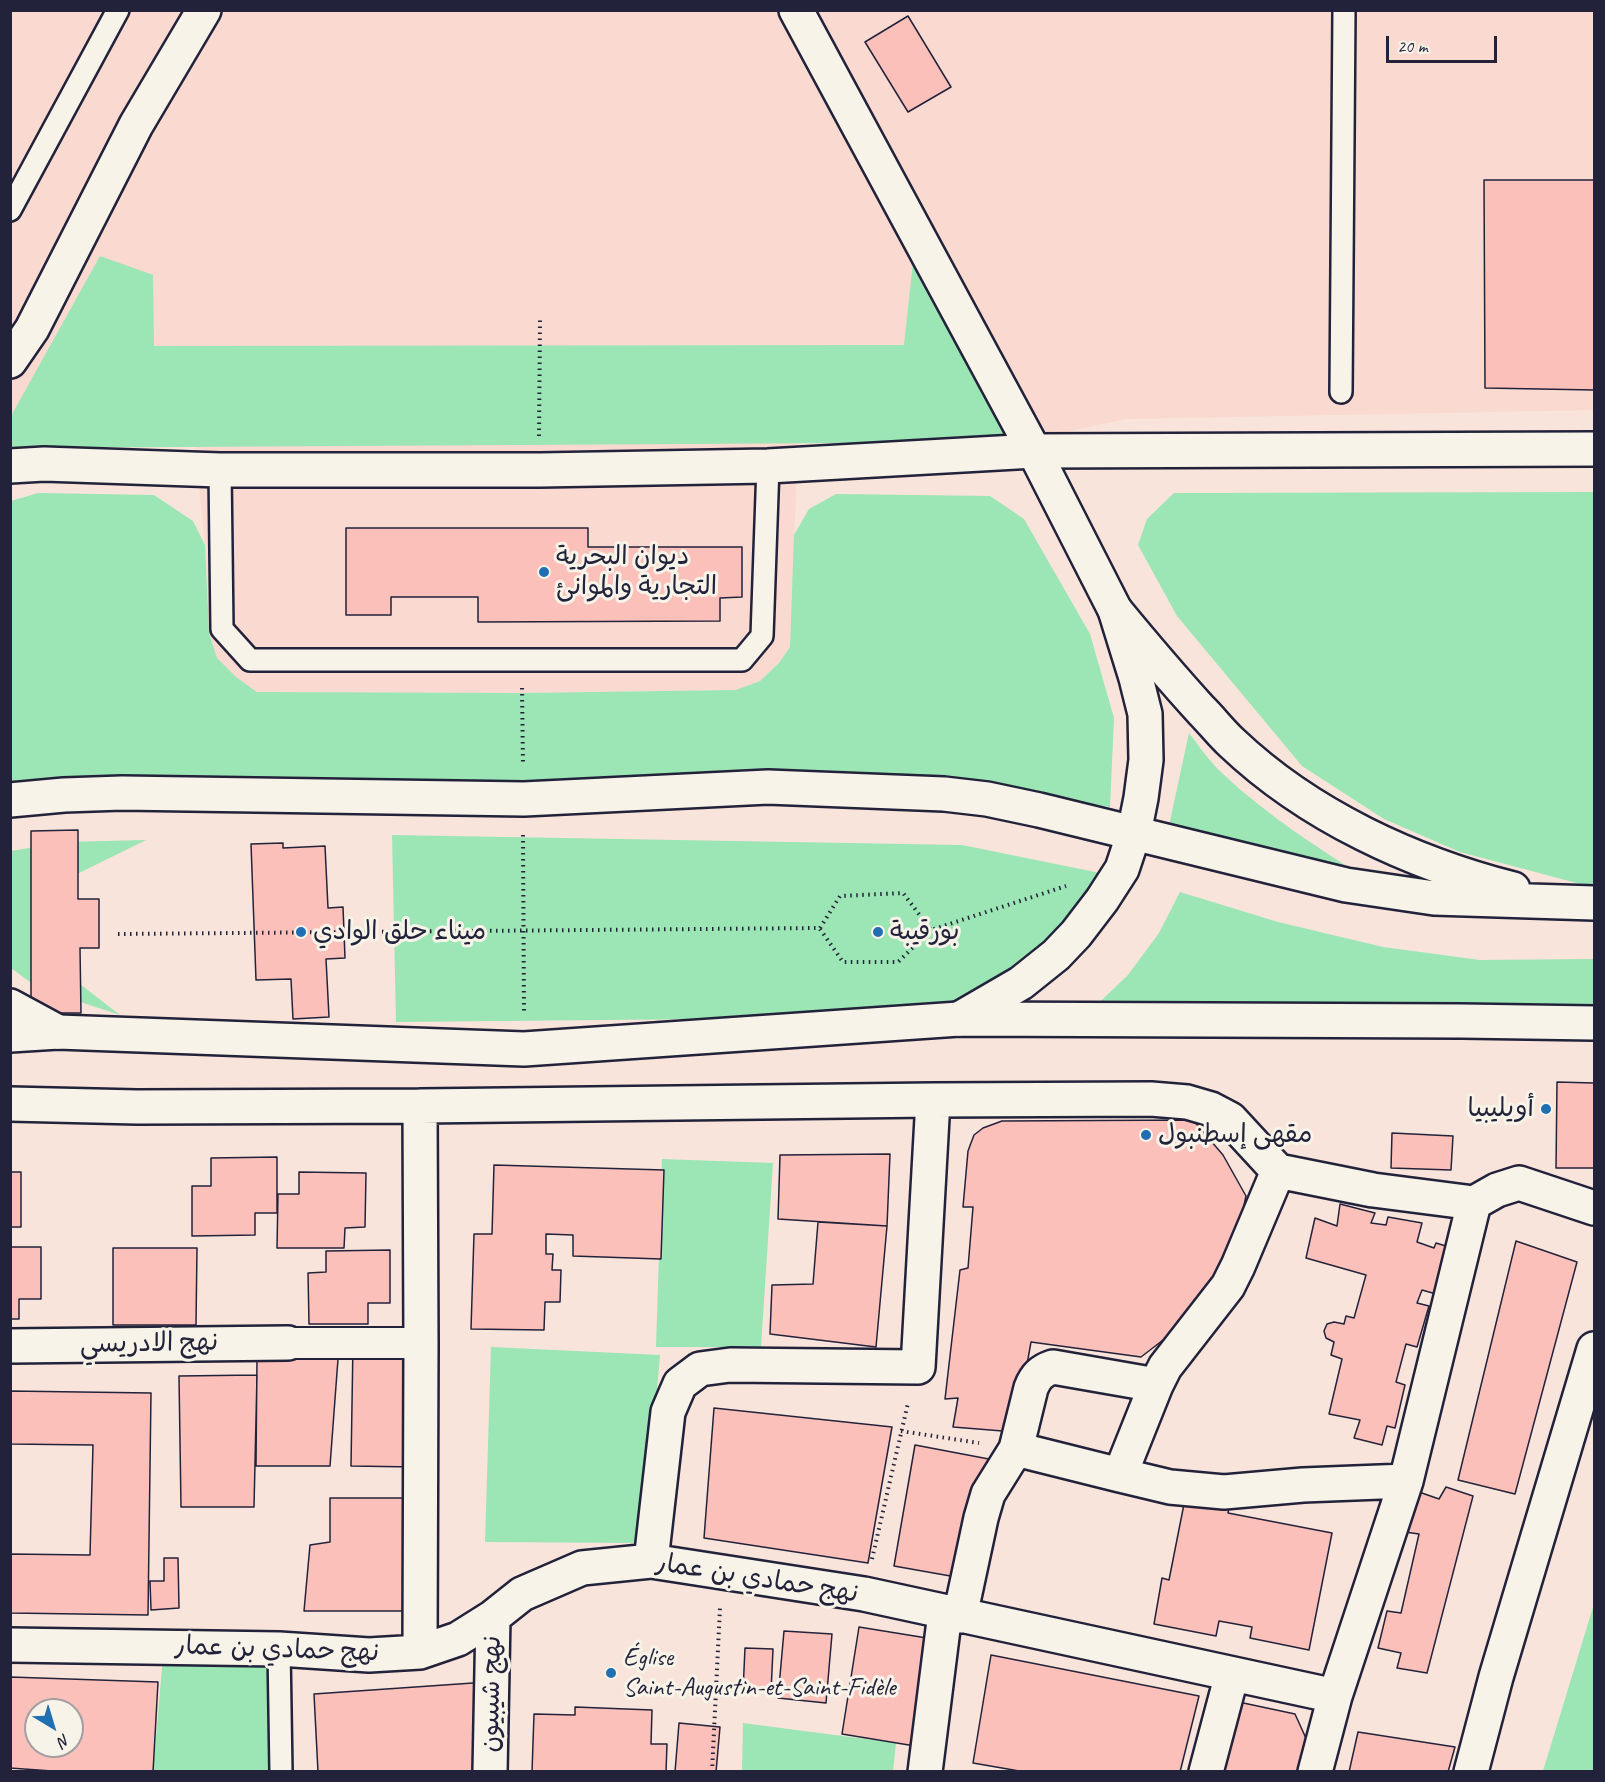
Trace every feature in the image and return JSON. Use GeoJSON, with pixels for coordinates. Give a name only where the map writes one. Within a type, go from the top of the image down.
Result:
{"type":"FeatureCollection","features":[{"type":"Feature","properties":{"kind":"street"},"geometry":{"type":"LineString","coordinates":[[10,361],[32,329],[136,125],[204,10]]}},
{"type":"Feature","properties":{"kind":"street"},"geometry":{"type":"LineString","coordinates":[[796,10],[1034,451],[1115,610],[1145,714],[1146,760],[1134,833],[1122,869],[1076,934],[1056,955],[1021,984],[959,1019]]}},
{"type":"Feature","properties":{"kind":"street"},"geometry":{"type":"LineString","coordinates":[[10,466],[44,464],[220,470],[540,470],[768,466],[1034,451],[1594,449]]}},
{"type":"Feature","properties":{"kind":"street"},"geometry":{"type":"LineString","coordinates":[[1115,610],[1171,677],[1232,743],[1283,785],[1332,816],[1396,849],[1483,881],[1581,903]]}},
{"type":"Feature","properties":{"kind":"street"},"geometry":{"type":"LineString","coordinates":[[10,800],[122,793],[524,798],[768,787],[933,794],[987,799],[1346,885],[1434,898],[1581,903]]}},
{"type":"Feature","properties":{"kind":"street"},"geometry":{"type":"LineString","coordinates":[[10,1006],[58,1032]]}},
{"type":"Feature","properties":{"kind":"street"},"geometry":{"type":"LineString","coordinates":[[10,1035],[58,1032],[524,1049],[959,1019],[1594,1023]]}},
{"type":"Feature","properties":{"kind":"street"},"geometry":{"type":"LineString","coordinates":[[10,1104],[137,1107],[420,1106],[1151,1099],[1187,1102],[1211,1109],[1230,1119],[1278,1171],[1373,1190],[1474,1203],[1497,1190],[1520,1183],[1594,1208]]}},
{"type":"Feature","properties":{"kind":"street"},"geometry":{"type":"LineString","coordinates":[[651,1561],[668,1412],[680,1384],[700,1369],[730,1365],[918,1367],[933,1100]]}},
{"type":"Feature","properties":{"kind":"street"},"geometry":{"type":"LineString","coordinates":[[420,1106],[420,1652]]}},
{"type":"Feature","properties":{"kind":"street"},"geometry":{"type":"LineString","coordinates":[[1120,1475],[1165,1367],[1228,1286],[1278,1171]]}},
{"type":"Feature","properties":{"kind":"street"},"geometry":{"type":"LineString","coordinates":[[1315,1772],[1335,1696],[1406,1481],[1474,1203]]}},
{"type":"Feature","properties":{"kind":"street"},"geometry":{"type":"LineString","coordinates":[[288,1343],[421,1343]]}},
{"type":"Feature","properties":{"kind":"street","name":"نهج الادريسي"},"geometry":{"type":"LineString","coordinates":[[10,1346],[288,1343]]}},
{"type":"Feature","properties":{"kind":"street"},"geometry":{"type":"LineString","coordinates":[[1471,1772],[1496,1677],[1594,1349]]}},
{"type":"Feature","properties":{"kind":"street"},"geometry":{"type":"LineString","coordinates":[[930,1771],[952,1614],[988,1494],[1016,1449],[1035,1378],[1043,1370],[1053,1367],[1156,1385]]}},
{"type":"Feature","properties":{"kind":"street"},"geometry":{"type":"LineString","coordinates":[[1016,1449],[1170,1487],[1224,1492],[1303,1485],[1406,1481]]}},
{"type":"Feature","properties":{"kind":"street","name":"نهج حمادي بن عمار"},"geometry":{"type":"LineString","coordinates":[[10,1645],[279,1649],[369,1655],[420,1652],[458,1638],[493,1617],[522,1594],[582,1568],[651,1561],[864,1594],[1335,1696]]}},
{"type":"Feature","properties":{"kind":"street","name":"نهج شيبيون"},"geometry":{"type":"LineString","coordinates":[[490,1772],[493,1617]]}},
{"type":"Feature","properties":{"kind":"street"},"geometry":{"type":"LineString","coordinates":[[1206,1772],[1232,1674]]}},
{"type":"Feature","properties":{"kind":"lane"},"geometry":{"type":"LineString","coordinates":[[10,210],[118,10]]}},
{"type":"Feature","properties":{"kind":"lane"},"geometry":{"type":"LineString","coordinates":[[1341,392],[1344,10]]}},
{"type":"Feature","properties":{"kind":"lane"},"geometry":{"type":"LineString","coordinates":[[220,470],[222,629],[250,660],[742,660],[762,636],[768,466]]}},
{"type":"Feature","properties":{"kind":"lane"},"geometry":{"type":"LineString","coordinates":[[279,1649],[281,1772]]}},
{"type":"Feature","properties":{"kind":"path"},"geometry":{"type":"LineString","coordinates":[[540,320],[540,470]]}},
{"type":"Feature","properties":{"kind":"path"},"geometry":{"type":"LineString","coordinates":[[820,928],[843,962],[898,962],[931,930],[1072,884]]}},
{"type":"Feature","properties":{"kind":"path"},"geometry":{"type":"LineString","coordinates":[[820,928],[840,896],[903,893],[931,930]]}},
{"type":"Feature","properties":{"kind":"path"},"geometry":{"type":"LineString","coordinates":[[118,934],[820,928]]}},
{"type":"Feature","properties":{"kind":"path"},"geometry":{"type":"LineString","coordinates":[[864,1594],[918,1367]]}},
{"type":"Feature","properties":{"kind":"path"},"geometry":{"type":"LineString","coordinates":[[901,1431],[1016,1449]]}},
{"type":"Feature","properties":{"kind":"path"},"geometry":{"type":"LineString","coordinates":[[712,1772],[722,1571]]}},
{"type":"Feature","properties":{"kind":"shaded area"},"geometry":{"type":"Polygon","coordinates":[[[10,11],[1594,11],[1594,410],[1126,419],[1019,442],[798,443],[790,647],[779,663],[760,681],[736,690],[522,693],[257,692],[236,677],[217,658],[209,633],[205,545],[195,447],[11,448],[10,11]]]}},
{"type":"Feature","properties":{"kind":"green space"},"geometry":{"type":"Polygon","coordinates":[[[914,253],[1019,442],[11,448],[11,416],[100,256],[153,275],[154,346],[904,345],[914,253]]]}},
{"type":"Feature","properties":{"kind":"green space"},"geometry":{"type":"Polygon","coordinates":[[[1594,492],[1594,887],[1460,852],[1384,819],[1302,766],[1177,616],[1138,545],[1147,519],[1174,493],[1594,492]]]}},
{"type":"Feature","properties":{"kind":"green space"},"geometry":{"type":"Polygon","coordinates":[[[38,493],[154,495],[193,521],[205,545],[209,633],[217,658],[236,677],[257,692],[522,693],[736,690],[760,681],[779,663],[790,647],[794,535],[809,509],[836,494],[990,496],[1024,519],[1090,634],[1114,718],[1110,807],[947,782],[92,779],[11,783],[11,501],[38,493]]]}},
{"type":"Feature","properties":{"kind":"green space"},"geometry":{"type":"Polygon","coordinates":[[[1189,733],[1217,768],[1258,804],[1297,833],[1379,887],[1167,835],[1189,733]]]}},
{"type":"Feature","properties":{"kind":"green space"},"geometry":{"type":"Polygon","coordinates":[[[392,835],[962,845],[1105,874],[1067,929],[995,985],[916,1017],[396,1022],[392,835]]]}},
{"type":"Feature","properties":{"kind":"green space"},"geometry":{"type":"Polygon","coordinates":[[[146,840],[73,876],[63,971],[120,1015],[38,988],[11,968],[11,851],[64,842],[146,840]]]}},
{"type":"Feature","properties":{"kind":"green space"},"geometry":{"type":"Polygon","coordinates":[[[1180,892],[1278,922],[1383,947],[1480,960],[1594,959],[1594,1014],[1084,1017],[1128,975],[1159,933],[1180,892]]]}},
{"type":"Feature","properties":{"kind":"green space"},"geometry":{"type":"Polygon","coordinates":[[[662,1159],[773,1163],[761,1347],[656,1347],[662,1159]]]}},
{"type":"Feature","properties":{"kind":"green space"},"geometry":{"type":"Polygon","coordinates":[[[491,1347],[660,1355],[644,1543],[485,1542],[491,1347]]]}},
{"type":"Feature","properties":{"kind":"green space"},"geometry":{"type":"Polygon","coordinates":[[[1594,1604],[1594,1771],[1543,1771],[1594,1604]]]}},
{"type":"Feature","properties":{"kind":"green space"},"geometry":{"type":"Polygon","coordinates":[[[163,1656],[272,1662],[272,1771],[153,1772],[163,1656]]]}},
{"type":"Feature","properties":{"kind":"green space"},"geometry":{"type":"Polygon","coordinates":[[[743,1723],[896,1743],[893,1771],[742,1772],[743,1723]]]}},
{"type":"Feature","properties":{"kind":"building"},"geometry":{"type":"Polygon","coordinates":[[[908,16],[951,87],[908,112],[865,42],[908,16]]]}},
{"type":"Feature","properties":{"kind":"building"},"geometry":{"type":"Polygon","coordinates":[[[1484,180],[1594,180],[1594,390],[1485,388],[1484,180]]]}},
{"type":"Feature","properties":{"kind":"building","name":"ديوان البحرية التجارية والموانئ"},"geometry":{"type":"Polygon","coordinates":[[[346,528],[588,528],[588,547],[742,547],[742,597],[720,598],[720,621],[478,622],[478,597],[391,597],[391,615],[346,615],[346,528]]]}},
{"type":"Feature","properties":{"kind":"building"},"geometry":{"type":"Polygon","coordinates":[[[78,830],[78,899],[99,899],[99,948],[80,948],[81,1013],[31,1013],[31,831],[78,830]]]}},
{"type":"Feature","properties":{"kind":"building"},"geometry":{"type":"Polygon","coordinates":[[[283,843],[283,848],[325,846],[328,908],[343,907],[345,958],[326,959],[329,1017],[293,1019],[291,979],[256,980],[251,844],[283,843]]]}},
{"type":"Feature","properties":{"kind":"building"},"geometry":{"type":"Polygon","coordinates":[[[1557,1082],[1594,1083],[1594,1168],[1556,1168],[1557,1082]]]}},
{"type":"Feature","properties":{"kind":"building"},"geometry":{"type":"Polygon","coordinates":[[[1193,1120],[1223,1155],[1246,1196],[1241,1220],[1214,1277],[1167,1337],[1141,1357],[1031,1342],[1015,1432],[953,1427],[958,1398],[945,1399],[960,1270],[968,1268],[973,1207],[963,1207],[968,1151],[974,1135],[983,1128],[1002,1121],[1193,1120]]]}},
{"type":"Feature","properties":{"kind":"building"},"geometry":{"type":"Polygon","coordinates":[[[1392,1133],[1453,1136],[1451,1170],[1391,1168],[1392,1133]]]}},
{"type":"Feature","properties":{"kind":"building"},"geometry":{"type":"Polygon","coordinates":[[[890,1154],[887,1226],[778,1219],[780,1155],[890,1154]]]}},
{"type":"Feature","properties":{"kind":"building"},"geometry":{"type":"Polygon","coordinates":[[[277,1157],[277,1213],[255,1213],[255,1235],[192,1236],[192,1186],[211,1186],[211,1158],[277,1157]]]}},
{"type":"Feature","properties":{"kind":"building"},"geometry":{"type":"Polygon","coordinates":[[[494,1165],[664,1170],[661,1259],[573,1256],[573,1235],[546,1234],[546,1254],[553,1254],[552,1270],[561,1270],[560,1302],[545,1302],[544,1330],[471,1329],[474,1234],[492,1234],[494,1165]]]}},
{"type":"Feature","properties":{"kind":"building"},"geometry":{"type":"Polygon","coordinates":[[[10,1172],[21,1172],[21,1227],[10,1227],[10,1172]]]}},
{"type":"Feature","properties":{"kind":"building"},"geometry":{"type":"Polygon","coordinates":[[[299,1172],[366,1173],[365,1227],[345,1228],[344,1248],[277,1248],[278,1194],[299,1194],[299,1172]]]}},
{"type":"Feature","properties":{"kind":"building"},"geometry":{"type":"Polygon","coordinates":[[[1340,1204],[1375,1213],[1371,1223],[1386,1225],[1388,1217],[1422,1223],[1417,1242],[1434,1248],[1436,1243],[1449,1247],[1436,1294],[1422,1290],[1417,1303],[1429,1306],[1417,1347],[1406,1344],[1396,1382],[1405,1385],[1395,1428],[1387,1426],[1382,1445],[1354,1438],[1360,1420],[1329,1414],[1342,1359],[1331,1355],[1334,1342],[1326,1338],[1324,1331],[1327,1324],[1334,1322],[1344,1324],[1346,1316],[1354,1318],[1366,1275],[1306,1258],[1315,1218],[1337,1226],[1340,1204]]]}},
{"type":"Feature","properties":{"kind":"building"},"geometry":{"type":"Polygon","coordinates":[[[818,1222],[887,1226],[876,1347],[770,1334],[772,1285],[813,1284],[818,1222]]]}},
{"type":"Feature","properties":{"kind":"building"},"geometry":{"type":"Polygon","coordinates":[[[1516,1241],[1577,1262],[1515,1494],[1458,1480],[1516,1241]]]}},
{"type":"Feature","properties":{"kind":"building"},"geometry":{"type":"Polygon","coordinates":[[[10,1247],[41,1247],[41,1299],[19,1299],[19,1319],[10,1319],[10,1247]]]}},
{"type":"Feature","properties":{"kind":"building"},"geometry":{"type":"Polygon","coordinates":[[[113,1248],[197,1248],[196,1325],[113,1325],[113,1248]]]}},
{"type":"Feature","properties":{"kind":"building"},"geometry":{"type":"Polygon","coordinates":[[[390,1250],[390,1303],[368,1303],[368,1324],[309,1324],[308,1273],[326,1272],[326,1251],[390,1250]]]}},
{"type":"Feature","properties":{"kind":"building"},"geometry":{"type":"Polygon","coordinates":[[[353,1343],[420,1351],[416,1467],[351,1466],[353,1343]]]}},
{"type":"Feature","properties":{"kind":"building"},"geometry":{"type":"Polygon","coordinates":[[[257,1358],[338,1359],[330,1466],[256,1466],[257,1358]]]}},
{"type":"Feature","properties":{"kind":"building"},"geometry":{"type":"Polygon","coordinates":[[[257,1375],[254,1507],[181,1507],[179,1376],[257,1375]]]}},
{"type":"Feature","properties":{"kind":"building"},"geometry":{"type":"Polygon","coordinates":[[[10,1391],[151,1393],[148,1615],[10,1613],[10,1554],[90,1555],[93,1445],[10,1444],[10,1391]]]}},
{"type":"Feature","properties":{"kind":"building"},"geometry":{"type":"Polygon","coordinates":[[[714,1408],[892,1427],[868,1563],[704,1538],[714,1408]]]}},
{"type":"Feature","properties":{"kind":"building"},"geometry":{"type":"Polygon","coordinates":[[[915,1445],[994,1460],[956,1577],[894,1566],[915,1445]]]}},
{"type":"Feature","properties":{"kind":"building"},"geometry":{"type":"Polygon","coordinates":[[[1446,1487],[1473,1496],[1427,1673],[1397,1668],[1401,1653],[1378,1648],[1387,1611],[1401,1613],[1419,1534],[1405,1532],[1419,1492],[1439,1499],[1446,1487]]]}},
{"type":"Feature","properties":{"kind":"building"},"geometry":{"type":"Polygon","coordinates":[[[330,1498],[424,1498],[422,1611],[304,1611],[310,1545],[330,1542],[330,1498]]]}},
{"type":"Feature","properties":{"kind":"building"},"geometry":{"type":"Polygon","coordinates":[[[1185,1499],[1229,1508],[1228,1513],[1332,1533],[1309,1650],[1250,1638],[1252,1627],[1219,1621],[1216,1636],[1154,1624],[1162,1578],[1169,1580],[1185,1499]]]}},
{"type":"Feature","properties":{"kind":"building"},"geometry":{"type":"Polygon","coordinates":[[[164,1558],[178,1558],[179,1608],[151,1610],[150,1581],[164,1581],[164,1558]]]}},
{"type":"Feature","properties":{"kind":"building"},"geometry":{"type":"Polygon","coordinates":[[[859,1627],[933,1639],[915,1746],[842,1734],[859,1627]]]}},
{"type":"Feature","properties":{"kind":"building"},"geometry":{"type":"Polygon","coordinates":[[[784,1631],[832,1634],[826,1703],[778,1698],[784,1631]]]}},
{"type":"Feature","properties":{"kind":"building"},"geometry":{"type":"Polygon","coordinates":[[[745,1648],[773,1649],[771,1692],[743,1691],[745,1648]]]}},
{"type":"Feature","properties":{"kind":"building"},"geometry":{"type":"Polygon","coordinates":[[[991,1655],[1199,1696],[1180,1772],[1025,1772],[973,1763],[991,1655]]]}},
{"type":"Feature","properties":{"kind":"building"},"geometry":{"type":"Polygon","coordinates":[[[10,1677],[158,1682],[153,1772],[66,1772],[10,1768],[10,1677]]]}},
{"type":"Feature","properties":{"kind":"building"},"geometry":{"type":"Polygon","coordinates":[[[502,1681],[500,1772],[318,1772],[314,1694],[502,1681]]]}},
{"type":"Feature","properties":{"kind":"building"},"geometry":{"type":"Polygon","coordinates":[[[1234,1701],[1295,1714],[1309,1745],[1301,1772],[1223,1772],[1234,1701]]]}},
{"type":"Feature","properties":{"kind":"building"},"geometry":{"type":"Polygon","coordinates":[[[575,1707],[652,1710],[651,1744],[667,1744],[666,1772],[532,1772],[534,1714],[575,1715],[575,1707]]]}},
{"type":"Feature","properties":{"kind":"building"},"geometry":{"type":"Polygon","coordinates":[[[679,1723],[720,1727],[716,1772],[675,1772],[679,1723]]]}},
{"type":"Feature","properties":{"kind":"building"},"geometry":{"type":"Polygon","coordinates":[[[1358,1732],[1455,1747],[1448,1772],[1349,1772],[1358,1732]]]}},
{"type":"Feature","properties":{"kind":"place","name":"ديوان البحرية التجارية والموانئ"},"geometry":{"type":"Point","coordinates":[544,572]}},
{"type":"Feature","properties":{"kind":"place","name":"ميناء حلق الوادي"},"geometry":{"type":"Point","coordinates":[301,932]}},
{"type":"Feature","properties":{"kind":"place","name":"بورقيبة"},"geometry":{"type":"Point","coordinates":[878,932]}},
{"type":"Feature","properties":{"kind":"place","name":"أويليبيا"},"geometry":{"type":"Point","coordinates":[1546,1109]}},
{"type":"Feature","properties":{"kind":"place","name":"مقهى إسطنبول"},"geometry":{"type":"Point","coordinates":[1146,1135]}},
{"type":"Feature","properties":{"kind":"place","name":"Église Saint-Augustin-et-Saint-Fidèle"},"geometry":{"type":"Point","coordinates":[611,1673]}}]}
